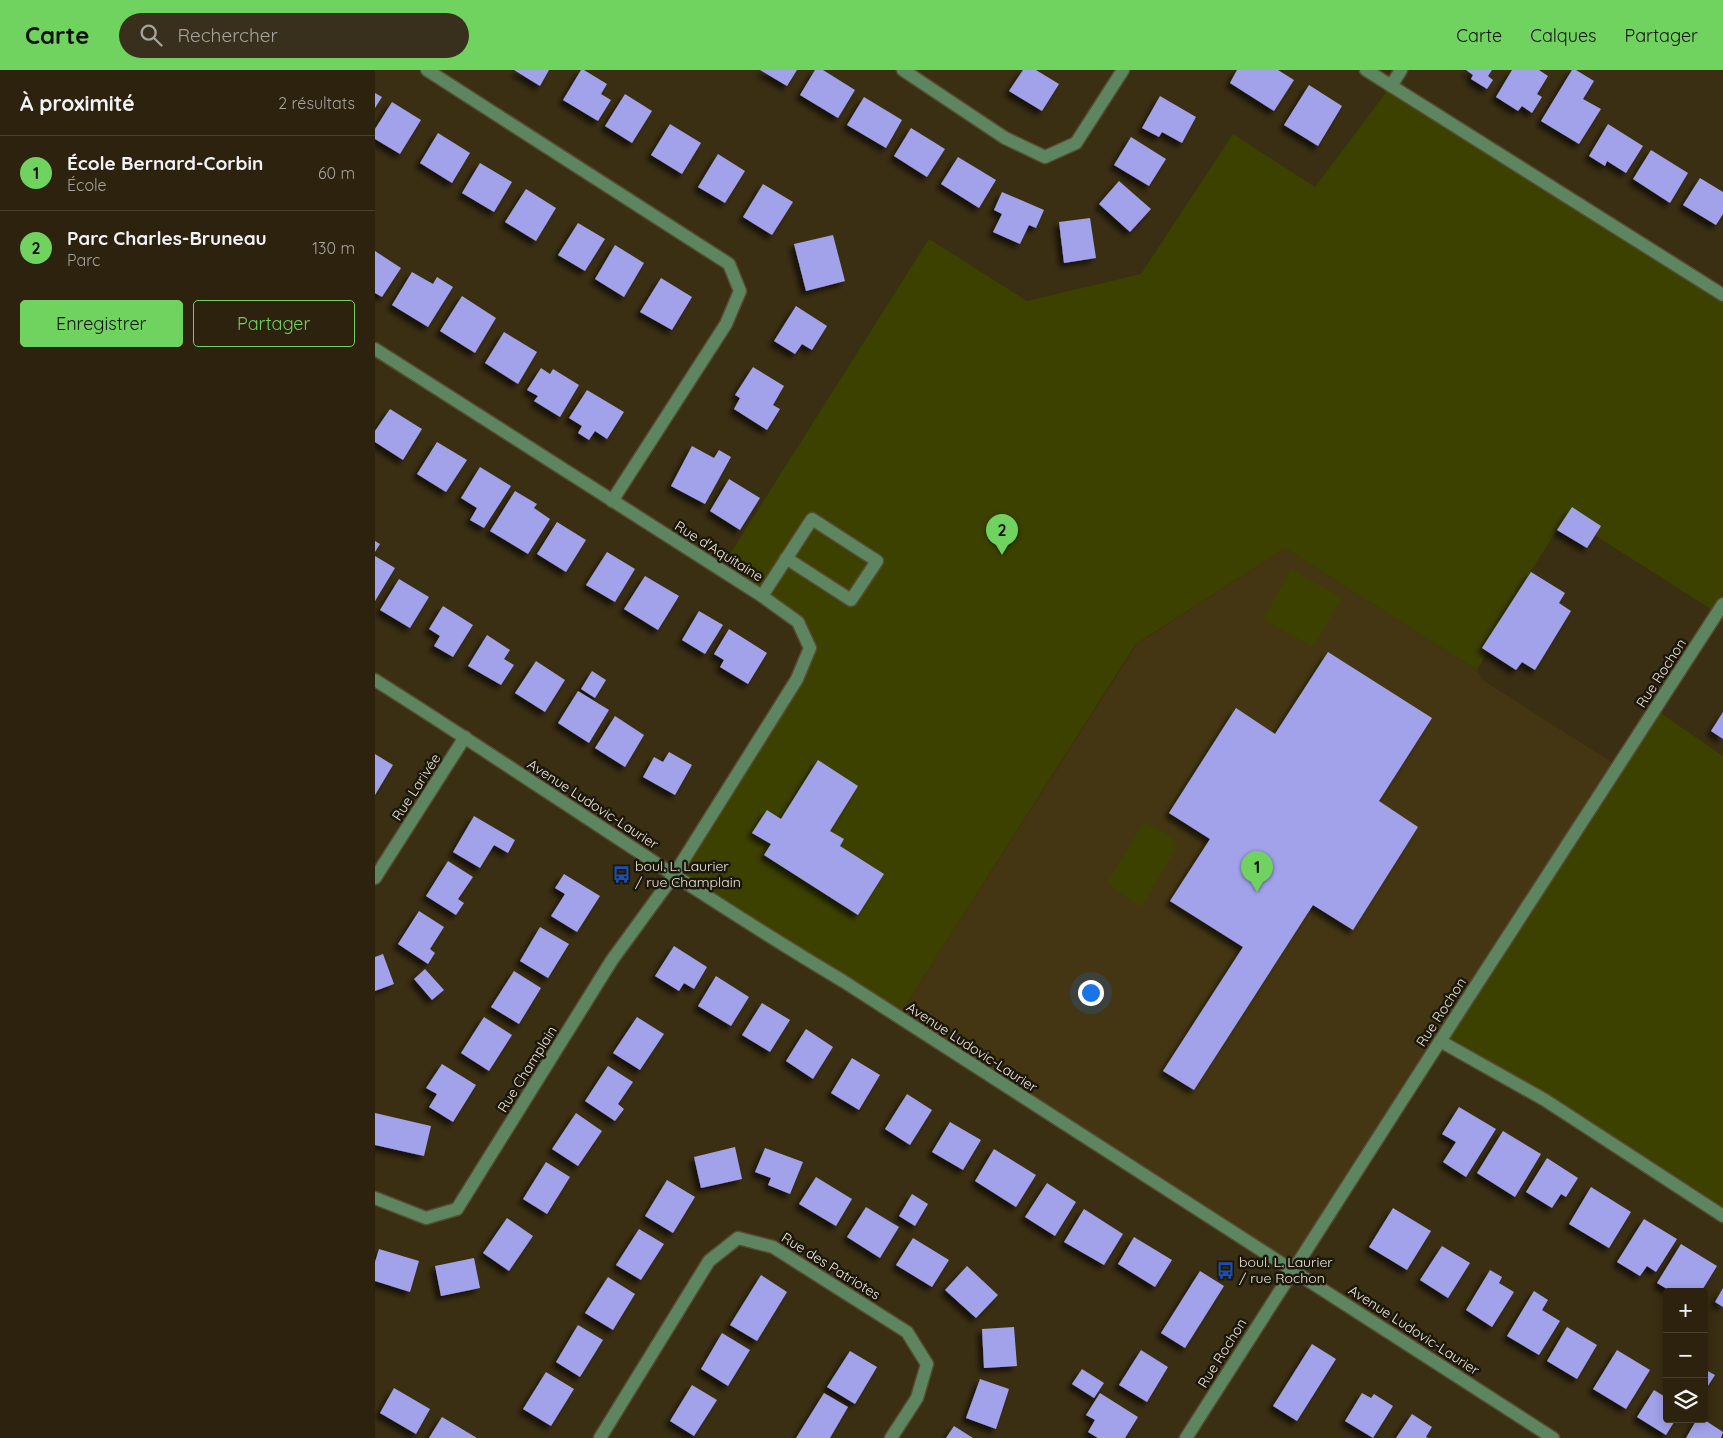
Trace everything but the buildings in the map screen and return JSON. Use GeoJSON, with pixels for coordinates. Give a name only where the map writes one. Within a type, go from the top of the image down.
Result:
{"type":"FeatureCollection","features":[{"type":"Feature","properties":{"kind":"street"},"geometry":{"type":"LineString","coordinates":[[427,70],[729,264],[740,291],[726,324],[612,501]]}},
{"type":"Feature","properties":{"kind":"street"},"geometry":{"type":"LineString","coordinates":[[903,70],[1005,138],[1045,157],[1076,143],[1123,70]]}},
{"type":"Feature","properties":{"kind":"street"},"geometry":{"type":"LineString","coordinates":[[1366,70],[1723,295]]}},
{"type":"Feature","properties":{"kind":"street"},"geometry":{"type":"LineString","coordinates":[[1391,86],[1401,70]]}},
{"type":"Feature","properties":{"kind":"street","name":"Rue d'Aquitaine"},"geometry":{"type":"LineString","coordinates":[[375,349],[762,596],[798,622],[810,648],[797,679],[674,875]]}},
{"type":"Feature","properties":{"kind":"street"},"geometry":{"type":"LineString","coordinates":[[762,596],[786,558],[812,519],[877,560],[851,600],[786,558]]}},
{"type":"Feature","properties":{"kind":"street","name":"Rue Rochon"},"geometry":{"type":"LineString","coordinates":[[1186,1438],[1723,604]]}},
{"type":"Feature","properties":{"kind":"street","name":"Avenue Ludovic-Laurier"},"geometry":{"type":"LineString","coordinates":[[375,680],[465,737],[760,932],[843,982],[1553,1438]]}},
{"type":"Feature","properties":{"kind":"street","name":"Rue Larivée"},"geometry":{"type":"LineString","coordinates":[[375,878],[465,737]]}},
{"type":"Feature","properties":{"kind":"street","name":"Rue Champlain"},"geometry":{"type":"LineString","coordinates":[[375,1198],[426,1218],[457,1209],[611,960],[674,875]]}},
{"type":"Feature","properties":{"kind":"street"},"geometry":{"type":"LineString","coordinates":[[1440,1041],[1545,1100],[1723,1216]]}},
{"type":"Feature","properties":{"kind":"street","name":"Rue des Patriotes"},"geometry":{"type":"LineString","coordinates":[[599,1438],[709,1261],[738,1238],[773,1247],[907,1332],[927,1364],[917,1398],[891,1438]]}},
{"type":"Feature","properties":{"kind":"shaded area"},"geometry":{"type":"Polygon","coordinates":[[[1285,548],[1477,670],[1484,681],[1619,767],[1293,1270],[898,1017],[1137,644],[1285,548]]]}},
{"type":"Feature","properties":{"kind":"green space"},"geometry":{"type":"Polygon","coordinates":[[[1391,86],[1723,295],[1723,604],[1717,613],[1596,536],[1587,548],[1557,530],[1482,648],[1487,652],[1477,670],[1285,548],[1136,644],[898,1017],[674,875],[810,648],[798,622],[720,570],[929,239],[1027,301],[1141,274],[1233,134],[1315,187],[1391,86]]]}},
{"type":"Feature","properties":{"kind":"green space"},"geometry":{"type":"Polygon","coordinates":[[[1291,569],[1342,598],[1313,647],[1263,619],[1291,569]]]}},
{"type":"Feature","properties":{"kind":"green space"},"geometry":{"type":"Polygon","coordinates":[[[1656,710],[1723,756],[1723,1212],[1442,1037],[1656,710]]]}},
{"type":"Feature","properties":{"kind":"green space"},"geometry":{"type":"Polygon","coordinates":[[[1144,822],[1172,837],[1177,847],[1141,907],[1107,883],[1144,822]]]}},
{"type":"Feature","properties":{"kind":"place","name":"Parc Charles-Bruneau"},"geometry":{"type":"Point","coordinates":[1002,555]}},
{"type":"Feature","properties":{"kind":"place","name":"boul. L. Laurier / rue Champlain"},"geometry":{"type":"Point","coordinates":[621,874]}},
{"type":"Feature","properties":{"kind":"place","name":"École Bernard-Corbin"},"geometry":{"type":"Point","coordinates":[1257,892]}},
{"type":"Feature","properties":{"kind":"place","name":"boul. L. Laurier / rue Rochon"},"geometry":{"type":"Point","coordinates":[1225,1270]}}]}
